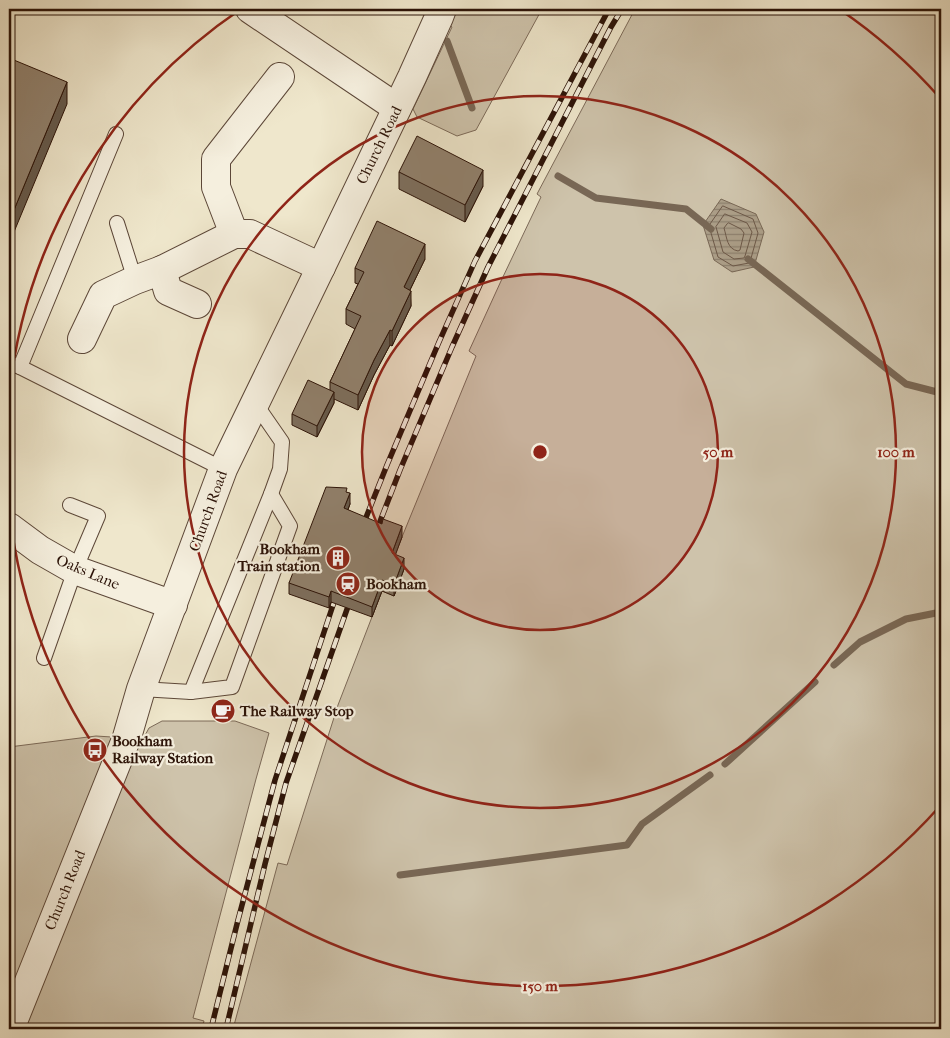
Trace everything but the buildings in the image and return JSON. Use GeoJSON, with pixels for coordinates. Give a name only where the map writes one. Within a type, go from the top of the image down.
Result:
{"type":"FeatureCollection","features":[{"type":"Feature","properties":{"kind":"street"},"geometry":{"type":"LineString","coordinates":[[250,9],[397,108]]}},
{"type":"Feature","properties":{"kind":"street","name":"Church Road"},"geometry":{"type":"LineString","coordinates":[[10,1029],[127,737],[141,690],[223,469],[412,77],[442,9]]}},
{"type":"Feature","properties":{"kind":"street"},"geometry":{"type":"LineString","coordinates":[[234,234],[216,186],[216,159],[280,77]]}},
{"type":"Feature","properties":{"kind":"street"},"geometry":{"type":"LineString","coordinates":[[82,339],[103,295],[162,270],[234,234],[250,234],[321,268]]}},
{"type":"Feature","properties":{"kind":"street"},"geometry":{"type":"LineString","coordinates":[[162,270],[168,291],[197,304]]}},
{"type":"Feature","properties":{"kind":"street","name":"Oaks Lane"},"geometry":{"type":"LineString","coordinates":[[9,527],[40,550],[75,570],[173,605]]}},
{"type":"Feature","properties":{"kind":"lane"},"geometry":{"type":"LineString","coordinates":[[116,134],[14,365],[223,469]]}},
{"type":"Feature","properties":{"kind":"lane"},"geometry":{"type":"LineString","coordinates":[[117,223],[135,280]]}},
{"type":"Feature","properties":{"kind":"lane"},"geometry":{"type":"LineString","coordinates":[[191,692],[280,469],[282,442],[255,403]]}},
{"type":"Feature","properties":{"kind":"lane"},"geometry":{"type":"LineString","coordinates":[[141,690],[191,692],[232,687],[290,526],[271,494]]}},
{"type":"Feature","properties":{"kind":"lane"},"geometry":{"type":"LineString","coordinates":[[44,658],[75,570],[98,516],[70,505]]}},
{"type":"Feature","properties":{"kind":"shaded area"},"geometry":{"type":"Polygon","coordinates":[[[431,9],[542,9],[476,130],[457,136],[417,117],[413,109],[452,27],[431,9]]]}},
{"type":"Feature","properties":{"kind":"shaded area"},"geometry":{"type":"Polygon","coordinates":[[[635,9],[941,9],[941,1029],[233,1029],[278,863],[287,865],[338,705],[382,591],[394,596],[404,569],[392,564],[476,356],[469,351],[541,197],[537,194],[635,9]]]}},
{"type":"Feature","properties":{"kind":"shaded area"},"geometry":{"type":"Polygon","coordinates":[[[162,721],[235,721],[269,733],[193,1018],[204,1021],[202,1029],[9,1029],[9,747],[96,736],[143,739],[149,728],[162,721]]]}},
{"type":"Feature","properties":{"kind":"water"},"geometry":{"type":"Polygon","coordinates":[[[721,199],[756,214],[764,232],[754,267],[732,272],[714,260],[703,225],[721,199]]]}},
{"type":"Feature","properties":{"kind":"waterway"},"geometry":{"type":"LineString","coordinates":[[447,41],[472,108]]}},
{"type":"Feature","properties":{"kind":"waterway"},"geometry":{"type":"LineString","coordinates":[[558,176],[596,198],[686,209],[711,229]]}},
{"type":"Feature","properties":{"kind":"waterway"},"geometry":{"type":"LineString","coordinates":[[748,259],[906,384],[941,393]]}},
{"type":"Feature","properties":{"kind":"waterway"},"geometry":{"type":"LineString","coordinates":[[834,665],[860,642],[906,619],[941,612]]}},
{"type":"Feature","properties":{"kind":"waterway"},"geometry":{"type":"LineString","coordinates":[[725,764],[815,682]]}},
{"type":"Feature","properties":{"kind":"waterway"},"geometry":{"type":"LineString","coordinates":[[400,875],[627,845],[642,824],[710,775]]}},
{"type":"Feature","properties":{"kind":"railway"},"geometry":{"type":"LineString","coordinates":[[361,530],[439,342],[475,261],[609,9]]}},
{"type":"Feature","properties":{"kind":"railway"},"geometry":{"type":"LineString","coordinates":[[374,537],[400,470],[488,267],[622,9]]}},
{"type":"Feature","properties":{"kind":"railway"},"geometry":{"type":"LineString","coordinates":[[211,1029],[275,780],[338,590]]}},
{"type":"Feature","properties":{"kind":"railway"},"geometry":{"type":"LineString","coordinates":[[226,1029],[286,783],[352,595]]}},
{"type":"Feature","properties":{"kind":"place","name":"Bookham Train station"},"geometry":{"type":"Point","coordinates":[338,558]}},
{"type":"Feature","properties":{"kind":"place","name":"Bookham"},"geometry":{"type":"Point","coordinates":[348,584]}},
{"type":"Feature","properties":{"kind":"place","name":"The Railway Stop"},"geometry":{"type":"Point","coordinates":[223,711]}},
{"type":"Feature","properties":{"kind":"place","name":"Bookham Railway Station"},"geometry":{"type":"Point","coordinates":[95,750]}}]}
